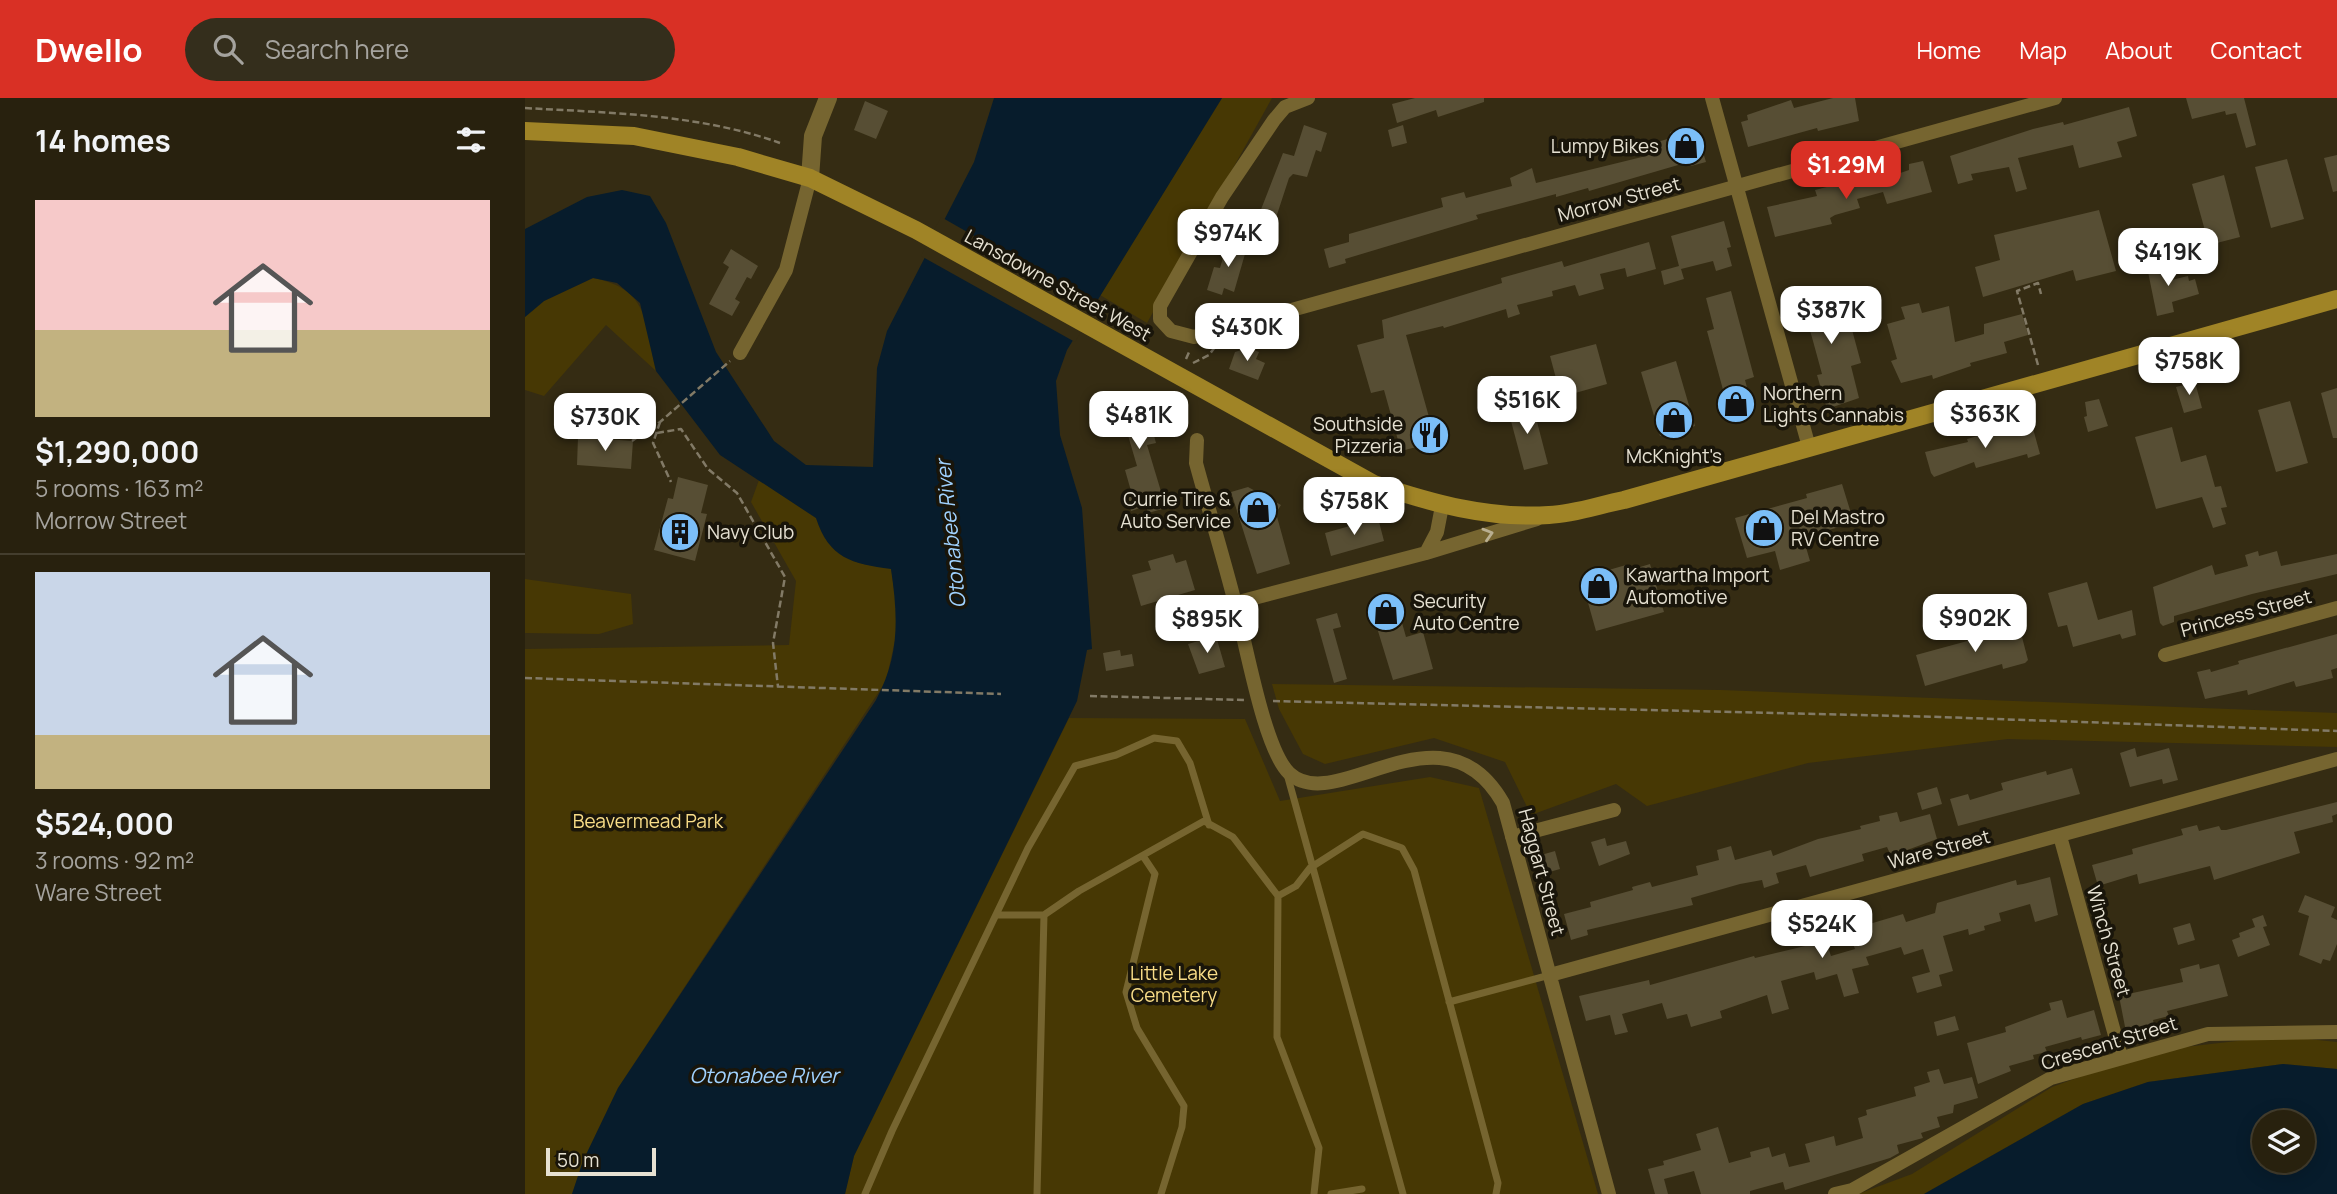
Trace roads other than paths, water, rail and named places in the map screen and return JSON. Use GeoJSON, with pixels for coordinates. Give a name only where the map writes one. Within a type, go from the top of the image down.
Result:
{"type":"FeatureCollection","features":[{"type":"Feature","properties":{"kind":"main road","name":"Lansdowne Street West"},"geometry":{"type":"LineString","coordinates":[[525,131],[634,136],[738,157],[810,178],[916,230],[1374,484],[1442,506],[1491,514],[1551,515],[1623,500],[2337,299]]}},
{"type":"Feature","properties":{"kind":"street"},"geometry":{"type":"LineString","coordinates":[[735,357],[786,270],[810,178],[813,136],[828,98]]}},
{"type":"Feature","properties":{"kind":"street"},"geometry":{"type":"LineString","coordinates":[[1712,98],[1809,447]]}},
{"type":"Feature","properties":{"kind":"street","name":"Morrow Street"},"geometry":{"type":"LineString","coordinates":[[1304,99],[1285,107],[1274,120],[1222,197],[1160,306],[1160,319],[1171,331],[1194,337],[2055,98]]}},
{"type":"Feature","properties":{"kind":"street"},"geometry":{"type":"LineString","coordinates":[[1197,440],[1196,463],[1260,700],[1276,752],[1286,770]]}},
{"type":"Feature","properties":{"kind":"street"},"geometry":{"type":"LineString","coordinates":[[1426,553],[1437,533],[1442,506]]}},
{"type":"Feature","properties":{"kind":"street"},"geometry":{"type":"LineString","coordinates":[[1235,603],[1426,553],[1551,515]]}},
{"type":"Feature","properties":{"kind":"street","name":"Princess Street"},"geometry":{"type":"LineString","coordinates":[[2165,656],[2337,608]]}},
{"type":"Feature","properties":{"kind":"street","name":"Haggart Street"},"geometry":{"type":"LineString","coordinates":[[1286,770],[1296,779],[1314,783],[1410,761],[1439,758],[1465,762],[1484,775],[1494,788],[1503,803],[1609,1194]]}},
{"type":"Feature","properties":{"kind":"street","name":"Ware Street"},"geometry":{"type":"LineString","coordinates":[[1550,975],[2337,759]]}},
{"type":"Feature","properties":{"kind":"street"},"geometry":{"type":"LineString","coordinates":[[1512,837],[1614,810]]}},
{"type":"Feature","properties":{"kind":"street","name":"Winch Street"},"geometry":{"type":"LineString","coordinates":[[2060,836],[2121,1056]]}},
{"type":"Feature","properties":{"kind":"street","name":"Crescent Street"},"geometry":{"type":"LineString","coordinates":[[1835,1194],[1852,1190],[2051,1077],[2208,1034],[2337,1032]]}},
{"type":"Feature","properties":{"kind":"lane"},"geometry":{"type":"LineString","coordinates":[[865,1194],[892,1131],[1028,848],[1075,766],[1116,755],[1154,738],[1177,741],[1190,764],[1209,825]]}},
{"type":"Feature","properties":{"kind":"lane"},"geometry":{"type":"LineString","coordinates":[[1286,770],[1403,1194]]}},
{"type":"Feature","properties":{"kind":"lane"},"geometry":{"type":"LineString","coordinates":[[997,915],[1044,915],[1079,891],[1204,821],[1233,837],[1278,896],[1277,1037],[1319,1148],[1314,1194]]}},
{"type":"Feature","properties":{"kind":"lane"},"geometry":{"type":"LineString","coordinates":[[1278,896],[1296,887],[1312,866],[1363,834],[1402,848],[1414,870],[1497,1183],[1496,1194]]}},
{"type":"Feature","properties":{"kind":"lane"},"geometry":{"type":"LineString","coordinates":[[1143,856],[1155,874],[1126,992],[1137,1028],[1180,1096],[1184,1107],[1182,1127],[1161,1194]]}},
{"type":"Feature","properties":{"kind":"lane"},"geometry":{"type":"LineString","coordinates":[[1037,1194],[1044,915]]}},
{"type":"Feature","properties":{"kind":"lane"},"geometry":{"type":"LineString","coordinates":[[1449,1002],[1550,975]]}},
{"type":"Feature","properties":{"kind":"lane"},"geometry":{"type":"LineString","coordinates":[[1331,1194],[1362,1189]]}},
{"type":"Feature","properties":{"kind":"water","name":"Otonabee River"},"geometry":{"type":"Polygon","coordinates":[[[994,98],[1222,98],[1067,350],[1056,381],[1060,435],[1082,508],[1092,649],[1087,650],[1077,701],[854,1156],[845,1194],[572,1194],[583,1161],[618,1088],[876,700],[893,651],[896,620],[891,569],[865,565],[844,557],[828,542],[816,518],[720,455],[656,371],[640,303],[617,283],[593,278],[544,301],[525,317],[525,229],[587,197],[622,190],[650,196],[666,223],[716,352],[774,441],[806,465],[873,467],[877,368],[887,331],[974,162],[994,98]]]}},
{"type":"Feature","properties":{"kind":"water"},"geometry":{"type":"Polygon","coordinates":[[[2283,1064],[2337,1069],[2337,1194],[1924,1194],[2083,1104],[2148,1082],[2283,1064]]]}},
{"type":"Feature","properties":{"kind":"place","name":"Lumpy Bikes"},"geometry":{"type":"Point","coordinates":[1686,146]}},
{"type":"Feature","properties":{"kind":"place","name":"Northern Lights Cannabis"},"geometry":{"type":"Point","coordinates":[1736,404]}},
{"type":"Feature","properties":{"kind":"place","name":"McKnight's"},"geometry":{"type":"Point","coordinates":[1674,420]}},
{"type":"Feature","properties":{"kind":"place","name":"Southside Pizzeria"},"geometry":{"type":"Point","coordinates":[1430,435]}},
{"type":"Feature","properties":{"kind":"place","name":"Currie Tire & Auto Service"},"geometry":{"type":"Point","coordinates":[1258,510]}},
{"type":"Feature","properties":{"kind":"place","name":"Del Mastro RV Centre"},"geometry":{"type":"Point","coordinates":[1764,528]}},
{"type":"Feature","properties":{"kind":"place","name":"Navy Club"},"geometry":{"type":"Point","coordinates":[680,532]}},
{"type":"Feature","properties":{"kind":"place","name":"Kawartha Import Automotive"},"geometry":{"type":"Point","coordinates":[1599,586]}},
{"type":"Feature","properties":{"kind":"place","name":"Security Auto Centre"},"geometry":{"type":"Point","coordinates":[1386,612]}},
{"type":"Feature","properties":{"kind":"park label","name":"Beavermead Park"},"geometry":{"type":"Point","coordinates":[648,821]}},
{"type":"Feature","properties":{"kind":"park label","name":"Little Lake Cemetery"},"geometry":{"type":"Point","coordinates":[1174,984]}}]}
